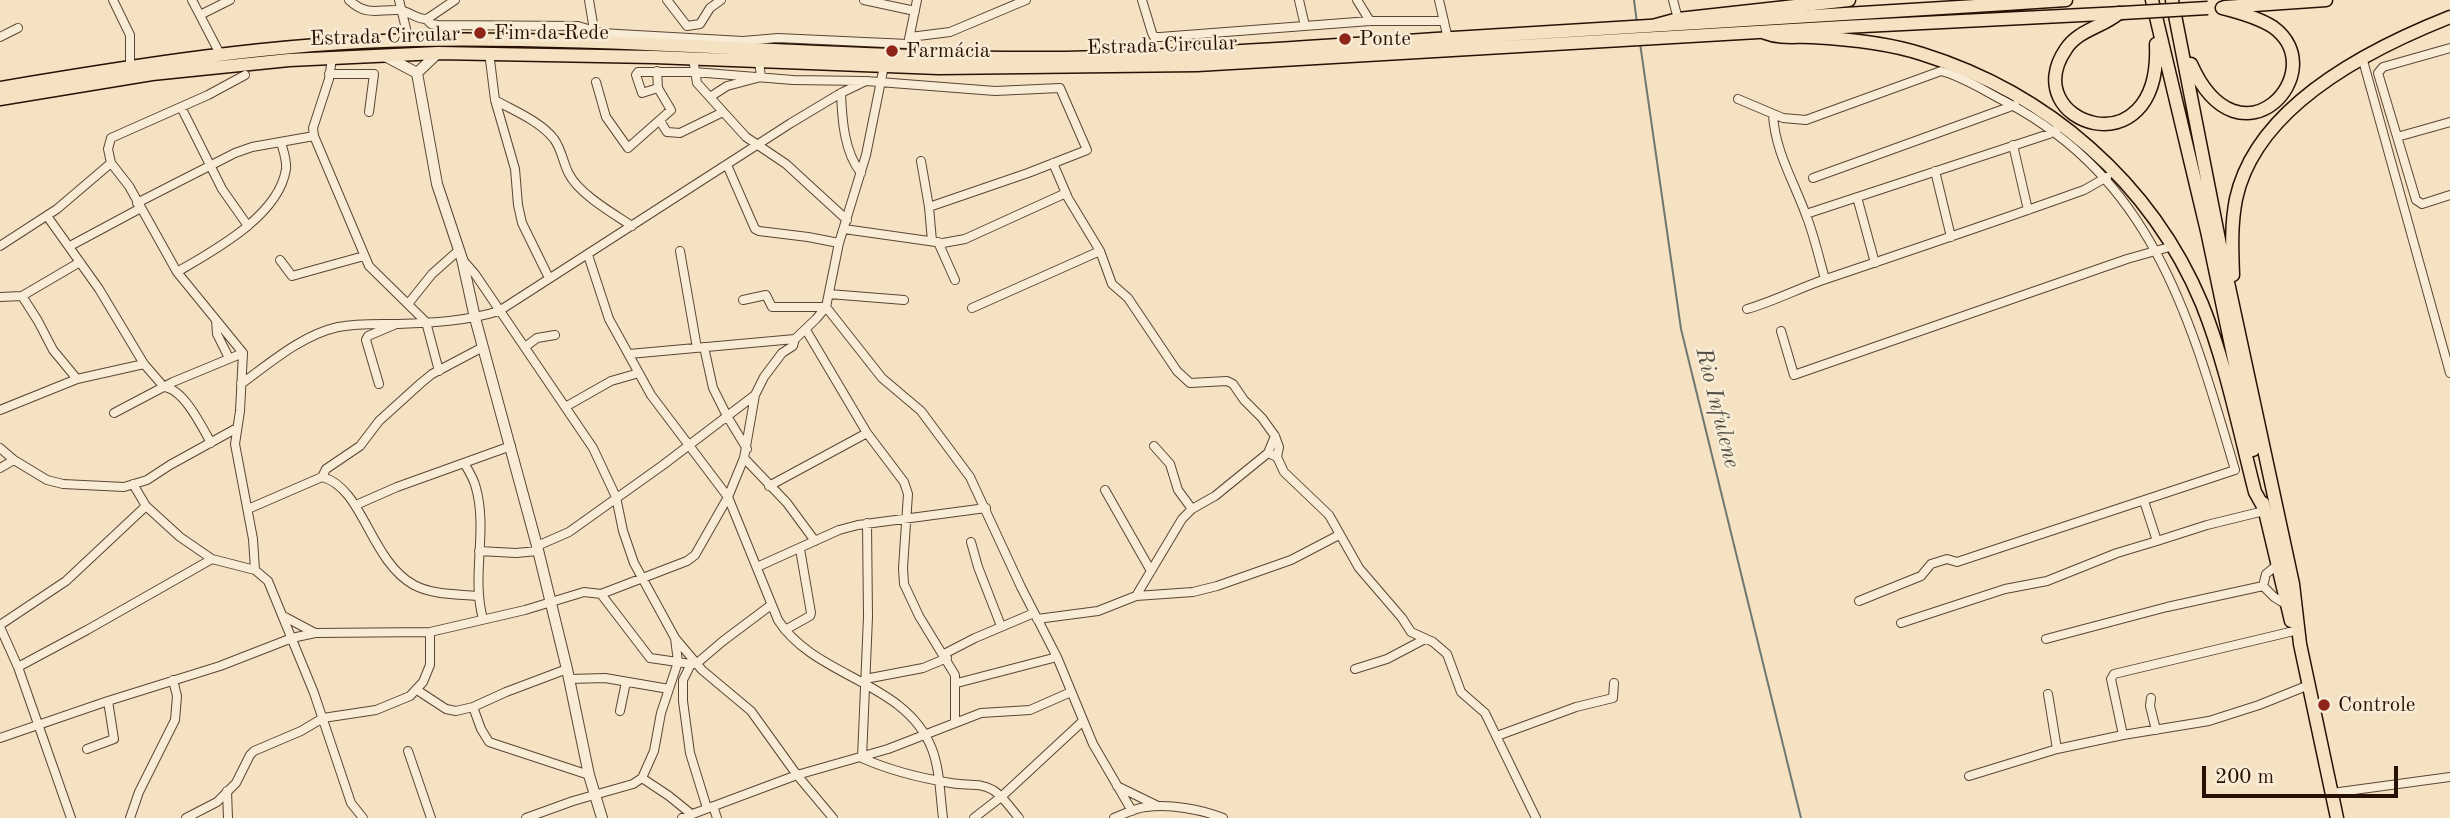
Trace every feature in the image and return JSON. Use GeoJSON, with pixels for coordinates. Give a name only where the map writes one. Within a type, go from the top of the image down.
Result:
{"type":"FeatureCollection","features":[{"type":"Feature","properties":{"kind":"main road"},"geometry":{"type":"LineString","coordinates":[[1649,30],[1678,19],[1849,0]]}},
{"type":"Feature","properties":{"kind":"main road"},"geometry":{"type":"LineString","coordinates":[[1649,30],[2066,0]]}},
{"type":"Feature","properties":{"kind":"main road"},"geometry":{"type":"LineString","coordinates":[[2152,0],[2207,231],[2264,510],[2287,605],[2300,644]]}},
{"type":"Feature","properties":{"kind":"main road"},"geometry":{"type":"LineString","coordinates":[[2172,0],[2221,250],[2294,583],[2300,644],[2337,818]]}},
{"type":"Feature","properties":{"kind":"main road","name":"Estrada Circular"},"geometry":{"type":"LineString","coordinates":[[0,88],[220,54],[409,41],[487,40],[690,47],[759,61],[884,65],[1055,68],[1197,65],[1649,30],[1765,33],[2326,0]]}},
{"type":"Feature","properties":{"kind":"main road"},"geometry":{"type":"LineString","coordinates":[[2183,48],[2204,90],[2224,106],[2246,113],[2257,112],[2270,108],[2280,99],[2291,77],[2289,50],[2283,37],[2262,22],[2215,8]]}},
{"type":"Feature","properties":{"kind":"main road"},"geometry":{"type":"LineString","coordinates":[[2120,13],[2070,43],[2055,74],[2061,101],[2070,113],[2095,125],[2113,124],[2126,118],[2146,101],[2155,71],[2156,23]]}},
{"type":"Feature","properties":{"kind":"main road"},"geometry":{"type":"LineString","coordinates":[[2234,302],[2231,250],[2233,219],[2237,197],[2258,149],[2295,107],[2333,76],[2362,57],[2409,33],[2450,18]]}},
{"type":"Feature","properties":{"kind":"main road"},"geometry":{"type":"LineString","coordinates":[[1765,33],[1777,37],[1813,37],[1875,44],[1920,53],[1975,73],[2028,101],[2143,201],[2192,281],[2212,332],[2255,492],[2264,510]]}},
{"type":"Feature","properties":{"kind":"main road","name":"Estrada Circular"},"geometry":{"type":"LineString","coordinates":[[0,99],[152,74],[289,60],[438,53],[908,45],[976,58],[1171,55],[1448,38],[1585,36]]}},
{"type":"Feature","properties":{"kind":"street"},"geometry":{"type":"LineString","coordinates":[[113,0],[130,35],[130,66]]}},
{"type":"Feature","properties":{"kind":"street"},"geometry":{"type":"LineString","coordinates":[[192,0],[220,54]]}},
{"type":"Feature","properties":{"kind":"street"},"geometry":{"type":"LineString","coordinates":[[200,15],[230,0]]}},
{"type":"Feature","properties":{"kind":"street"},"geometry":{"type":"LineString","coordinates":[[349,0],[367,10],[379,13],[402,10],[422,20],[455,0]]}},
{"type":"Feature","properties":{"kind":"street"},"geometry":{"type":"LineString","coordinates":[[399,0],[409,41]]}},
{"type":"Feature","properties":{"kind":"street"},"geometry":{"type":"LineString","coordinates":[[589,0],[594,30]]}},
{"type":"Feature","properties":{"kind":"street"},"geometry":{"type":"LineString","coordinates":[[667,0],[687,26],[700,24]]}},
{"type":"Feature","properties":{"kind":"street"},"geometry":{"type":"LineString","coordinates":[[721,0],[710,8],[690,47],[697,83],[746,137],[786,164],[845,225],[951,242],[965,239],[1066,193]]}},
{"type":"Feature","properties":{"kind":"street"},"geometry":{"type":"LineString","coordinates":[[864,0],[915,11]]}},
{"type":"Feature","properties":{"kind":"street"},"geometry":{"type":"LineString","coordinates":[[917,0],[908,45],[950,32],[1026,0]]}},
{"type":"Feature","properties":{"kind":"street"},"geometry":{"type":"LineString","coordinates":[[1142,0],[1154,37],[1370,21],[1444,21]]}},
{"type":"Feature","properties":{"kind":"street"},"geometry":{"type":"LineString","coordinates":[[1299,0],[1305,26]]}},
{"type":"Feature","properties":{"kind":"street"},"geometry":{"type":"LineString","coordinates":[[1357,0],[1370,21]]}},
{"type":"Feature","properties":{"kind":"street"},"geometry":{"type":"LineString","coordinates":[[1439,0],[1448,38]]}},
{"type":"Feature","properties":{"kind":"street"},"geometry":{"type":"LineString","coordinates":[[1675,1],[1678,19]]}},
{"type":"Feature","properties":{"kind":"street"},"geometry":{"type":"LineString","coordinates":[[426,19],[431,24],[438,25],[578,26],[601,33],[690,47]]}},
{"type":"Feature","properties":{"kind":"street"},"geometry":{"type":"LineString","coordinates":[[0,37],[18,28]]}},
{"type":"Feature","properties":{"kind":"street"},"geometry":{"type":"LineString","coordinates":[[2450,48],[2379,70],[2416,200],[2422,204],[2450,195]]}},
{"type":"Feature","properties":{"kind":"street"},"geometry":{"type":"LineString","coordinates":[[489,52],[495,100],[516,169],[517,205],[522,223],[549,278]]}},
{"type":"Feature","properties":{"kind":"street"},"geometry":{"type":"LineString","coordinates":[[417,73],[438,53]]}},
{"type":"Feature","properties":{"kind":"street"},"geometry":{"type":"LineString","coordinates":[[385,56],[417,73]]}},
{"type":"Feature","properties":{"kind":"street"},"geometry":{"type":"LineString","coordinates":[[2362,57],[2450,373]]}},
{"type":"Feature","properties":{"kind":"street"},"geometry":{"type":"LineString","coordinates":[[332,58],[313,128],[314,136],[364,256],[376,275],[425,322],[439,371]]}},
{"type":"Feature","properties":{"kind":"street"},"geometry":{"type":"LineString","coordinates":[[759,61],[761,77]]}},
{"type":"Feature","properties":{"kind":"street"},"geometry":{"type":"LineString","coordinates":[[629,354],[795,339],[806,330],[826,307],[839,243],[861,173],[884,65]]}},
{"type":"Feature","properties":{"kind":"street"},"geometry":{"type":"LineString","coordinates":[[658,88],[642,93],[636,75],[642,71],[694,72],[995,91],[1060,88],[1087,150],[929,207]]}},
{"type":"Feature","properties":{"kind":"street"},"geometry":{"type":"LineString","coordinates":[[596,82],[606,117],[628,148],[671,110],[658,88],[657,71]]}},
{"type":"Feature","properties":{"kind":"street"},"geometry":{"type":"LineString","coordinates":[[1738,99],[1773,115],[1790,120],[1806,120],[1941,71],[2058,128]]}},
{"type":"Feature","properties":{"kind":"street"},"geometry":{"type":"LineString","coordinates":[[417,73],[438,184],[460,254],[537,549],[568,674],[589,775],[602,818]]}},
{"type":"Feature","properties":{"kind":"street"},"geometry":{"type":"LineString","coordinates":[[329,75],[374,74],[369,112]]}},
{"type":"Feature","properties":{"kind":"street"},"geometry":{"type":"LineString","coordinates":[[245,75],[111,138],[108,149],[111,163],[129,186],[177,272],[243,353],[235,444],[248,509],[255,570]]}},
{"type":"Feature","properties":{"kind":"street"},"geometry":{"type":"LineString","coordinates":[[710,97],[727,86],[761,77]]}},
{"type":"Feature","properties":{"kind":"street"},"geometry":{"type":"LineString","coordinates":[[241,384],[310,338],[336,328],[367,323],[397,324],[475,318],[499,311],[758,145],[841,93],[866,81]]}},
{"type":"Feature","properties":{"kind":"street"},"geometry":{"type":"LineString","coordinates":[[841,93],[849,153],[861,173]]}},
{"type":"Feature","properties":{"kind":"street"},"geometry":{"type":"LineString","coordinates":[[495,100],[542,127],[554,139],[569,176],[600,204],[632,226]]}},
{"type":"Feature","properties":{"kind":"street"},"geometry":{"type":"LineString","coordinates":[[1813,178],[2028,101]]}},
{"type":"Feature","properties":{"kind":"street"},"geometry":{"type":"LineString","coordinates":[[181,107],[222,189],[248,226]]}},
{"type":"Feature","properties":{"kind":"street"},"geometry":{"type":"LineString","coordinates":[[660,121],[667,132],[680,133],[723,112]]}},
{"type":"Feature","properties":{"kind":"street"},"geometry":{"type":"LineString","coordinates":[[1773,115],[1776,136],[1806,214],[1825,279]]}},
{"type":"Feature","properties":{"kind":"street"},"geometry":{"type":"LineString","coordinates":[[2398,137],[2450,122]]}},
{"type":"Feature","properties":{"kind":"street"},"geometry":{"type":"LineString","coordinates":[[1806,214],[2058,128]]}},
{"type":"Feature","properties":{"kind":"street"},"geometry":{"type":"LineString","coordinates":[[70,246],[209,165],[252,148],[314,136]]}},
{"type":"Feature","properties":{"kind":"street"},"geometry":{"type":"LineString","coordinates":[[177,272],[215,250],[248,226],[268,205],[285,173],[286,162],[281,142]]}},
{"type":"Feature","properties":{"kind":"street"},"geometry":{"type":"LineString","coordinates":[[2013,145],[2028,210]]}},
{"type":"Feature","properties":{"kind":"street"},"geometry":{"type":"LineString","coordinates":[[921,161],[935,241],[955,281]]}},
{"type":"Feature","properties":{"kind":"street"},"geometry":{"type":"LineString","coordinates":[[0,246],[47,216],[111,163]]}},
{"type":"Feature","properties":{"kind":"street"},"geometry":{"type":"LineString","coordinates":[[1053,163],[1066,193],[1100,251],[1112,284],[1128,298],[1181,375],[1190,383],[1196,384],[1230,382],[1275,436],[1279,447],[1277,457]]}},
{"type":"Feature","properties":{"kind":"street"},"geometry":{"type":"LineString","coordinates":[[727,165],[753,224],[759,231],[839,243]]}},
{"type":"Feature","properties":{"kind":"street"},"geometry":{"type":"LineString","coordinates":[[1935,171],[1951,237]]}},
{"type":"Feature","properties":{"kind":"street"},"geometry":{"type":"LineString","coordinates":[[1747,309],[1776,301],[1783,295],[1825,279],[2084,190],[2110,175],[2156,251],[2182,303],[2201,355],[2235,470]]}},
{"type":"Feature","properties":{"kind":"street"},"geometry":{"type":"LineString","coordinates":[[1857,197],[1875,263]]}},
{"type":"Feature","properties":{"kind":"street"},"geometry":{"type":"LineString","coordinates":[[47,216],[70,246],[144,364],[164,387],[169,387],[182,398],[211,443]]}},
{"type":"Feature","properties":{"kind":"street"},"geometry":{"type":"LineString","coordinates":[[1782,331],[1794,375],[2173,246]]}},
{"type":"Feature","properties":{"kind":"street"},"geometry":{"type":"LineString","coordinates":[[680,251],[700,348],[713,388],[746,454],[815,541]]}},
{"type":"Feature","properties":{"kind":"street"},"geometry":{"type":"LineString","coordinates":[[972,308],[1100,251]]}},
{"type":"Feature","properties":{"kind":"street"},"geometry":{"type":"LineString","coordinates":[[408,304],[432,274],[460,254]]}},
{"type":"Feature","properties":{"kind":"street"},"geometry":{"type":"LineString","coordinates":[[460,254],[567,406],[593,448],[616,497],[628,548],[642,580],[675,638],[694,664],[751,711],[797,775],[833,818]]}},
{"type":"Feature","properties":{"kind":"street"},"geometry":{"type":"LineString","coordinates":[[589,255],[609,319],[651,395],[729,497],[771,605],[785,629],[821,661],[865,681],[906,713],[925,734],[936,765],[943,818]]}},
{"type":"Feature","properties":{"kind":"street"},"geometry":{"type":"LineString","coordinates":[[280,260],[292,276],[364,256]]}},
{"type":"Feature","properties":{"kind":"street"},"geometry":{"type":"LineString","coordinates":[[0,297],[22,296],[80,262]]}},
{"type":"Feature","properties":{"kind":"street"},"geometry":{"type":"LineString","coordinates":[[829,294],[904,300]]}},
{"type":"Feature","properties":{"kind":"street"},"geometry":{"type":"LineString","coordinates":[[743,300],[764,295],[772,307],[826,307]]}},
{"type":"Feature","properties":{"kind":"street"},"geometry":{"type":"LineString","coordinates":[[22,296],[53,351],[77,379]]}},
{"type":"Feature","properties":{"kind":"street"},"geometry":{"type":"LineString","coordinates":[[826,307],[869,363],[921,411],[964,466],[1057,657],[1102,762],[1132,811]]}},
{"type":"Feature","properties":{"kind":"street"},"geometry":{"type":"LineString","coordinates":[[216,320],[217,334],[229,358]]}},
{"type":"Feature","properties":{"kind":"street"},"geometry":{"type":"LineString","coordinates":[[379,384],[368,336],[397,324]]}},
{"type":"Feature","properties":{"kind":"street"},"geometry":{"type":"LineString","coordinates":[[806,330],[867,433],[904,482],[908,494],[904,584],[919,616],[945,656],[957,683],[955,722]]}},
{"type":"Feature","properties":{"kind":"street"},"geometry":{"type":"LineString","coordinates":[[525,347],[537,338],[555,335]]}},
{"type":"Feature","properties":{"kind":"street"},"geometry":{"type":"LineString","coordinates":[[0,738],[242,658],[292,638],[315,633],[430,632],[584,592],[601,594],[692,559],[729,497],[746,454],[755,395],[764,377],[782,353],[793,346],[795,339]]}},
{"type":"Feature","properties":{"kind":"street"},"geometry":{"type":"LineString","coordinates":[[248,509],[322,477],[326,469],[360,446],[379,421],[421,383],[483,347]]}},
{"type":"Feature","properties":{"kind":"street"},"geometry":{"type":"LineString","coordinates":[[114,413],[164,387],[243,353]]}},
{"type":"Feature","properties":{"kind":"street"},"geometry":{"type":"LineString","coordinates":[[0,410],[77,379],[144,364]]}},
{"type":"Feature","properties":{"kind":"street"},"geometry":{"type":"LineString","coordinates":[[567,406],[611,381],[639,373]]}},
{"type":"Feature","properties":{"kind":"street"},"geometry":{"type":"LineString","coordinates":[[480,551],[537,549],[569,532],[755,395]]}},
{"type":"Feature","properties":{"kind":"street"},"geometry":{"type":"LineString","coordinates":[[0,449],[47,480],[63,484],[112,487],[147,480],[237,428]]}},
{"type":"Feature","properties":{"kind":"street"},"geometry":{"type":"LineString","coordinates":[[769,486],[867,433]]}},
{"type":"Feature","properties":{"kind":"street"},"geometry":{"type":"LineString","coordinates":[[1136,596],[1182,519],[1268,453],[1275,436]]}},
{"type":"Feature","properties":{"kind":"street"},"geometry":{"type":"LineString","coordinates":[[356,505],[397,487],[510,446]]}},
{"type":"Feature","properties":{"kind":"street"},"geometry":{"type":"LineString","coordinates":[[1154,446],[1172,469],[1178,490],[1192,509]]}},
{"type":"Feature","properties":{"kind":"street"},"geometry":{"type":"LineString","coordinates":[[1268,453],[1277,457],[1289,477],[1329,515],[1359,568],[1411,632],[1440,647],[1447,654],[1461,692],[1481,707],[1536,818]]}},
{"type":"Feature","properties":{"kind":"street"},"geometry":{"type":"LineString","coordinates":[[0,468],[14,460]]}},
{"type":"Feature","properties":{"kind":"street"},"geometry":{"type":"LineString","coordinates":[[464,463],[476,486],[478,497],[480,551],[477,596],[482,619]]}},
{"type":"Feature","properties":{"kind":"street"},"geometry":{"type":"LineString","coordinates":[[1859,601],[1921,576],[1931,564],[1947,559],[1957,562],[2249,466]]}},
{"type":"Feature","properties":{"kind":"street"},"geometry":{"type":"LineString","coordinates":[[322,477],[340,486],[356,505],[378,549],[400,576],[415,586],[434,592],[477,596]]}},
{"type":"Feature","properties":{"kind":"street"},"geometry":{"type":"LineString","coordinates":[[134,484],[146,506],[180,537],[212,559],[255,570],[268,581],[285,617],[351,803],[363,818]]}},
{"type":"Feature","properties":{"kind":"street"},"geometry":{"type":"LineString","coordinates":[[1105,490],[1151,571]]}},
{"type":"Feature","properties":{"kind":"street"},"geometry":{"type":"LineString","coordinates":[[2144,501],[2157,541]]}},
{"type":"Feature","properties":{"kind":"street"},"geometry":{"type":"LineString","coordinates":[[71,818],[1,622],[66,581],[146,506]]}},
{"type":"Feature","properties":{"kind":"street"},"geometry":{"type":"LineString","coordinates":[[757,568],[839,530],[867,523],[986,508]]}},
{"type":"Feature","properties":{"kind":"street"},"geometry":{"type":"LineString","coordinates":[[1901,623],[2005,589],[2046,581],[2117,553],[2264,510]]}},
{"type":"Feature","properties":{"kind":"street"},"geometry":{"type":"LineString","coordinates":[[862,758],[869,575],[867,523]]}},
{"type":"Feature","properties":{"kind":"street"},"geometry":{"type":"LineString","coordinates":[[865,681],[923,668],[1001,626],[1036,616],[1098,611],[1136,596],[1193,592],[1217,586],[1291,560],[1339,535]]}},
{"type":"Feature","properties":{"kind":"street"},"geometry":{"type":"LineString","coordinates":[[971,542],[1001,626]]}},
{"type":"Feature","properties":{"kind":"street"},"geometry":{"type":"LineString","coordinates":[[785,629],[810,617],[811,613],[800,549]]}},
{"type":"Feature","properties":{"kind":"street"},"geometry":{"type":"LineString","coordinates":[[18,667],[212,559]]}},
{"type":"Feature","properties":{"kind":"street"},"geometry":{"type":"LineString","coordinates":[[2263,586],[2266,574],[2277,565]]}},
{"type":"Feature","properties":{"kind":"street"},"geometry":{"type":"LineString","coordinates":[[2263,586],[2287,605]]}},
{"type":"Feature","properties":{"kind":"street"},"geometry":{"type":"LineString","coordinates":[[2046,639],[2167,607],[2263,586]]}},
{"type":"Feature","properties":{"kind":"street"},"geometry":{"type":"LineString","coordinates":[[601,594],[650,658],[694,664]]}},
{"type":"Feature","properties":{"kind":"street"},"geometry":{"type":"LineString","coordinates":[[717,818],[710,807],[690,753],[683,680],[694,664],[771,605]]}},
{"type":"Feature","properties":{"kind":"street"},"geometry":{"type":"LineString","coordinates":[[285,617],[315,633]]}},
{"type":"Feature","properties":{"kind":"street"},"geometry":{"type":"LineString","coordinates":[[2123,735],[2111,679],[2114,674],[2294,631]]}},
{"type":"Feature","properties":{"kind":"street"},"geometry":{"type":"LineString","coordinates":[[186,818],[216,802],[239,780],[254,751],[323,719],[383,708],[417,690],[430,665],[430,632]]}},
{"type":"Feature","properties":{"kind":"street"},"geometry":{"type":"LineString","coordinates":[[526,818],[633,784],[642,778],[654,751],[659,724],[678,662],[675,638]]}},
{"type":"Feature","properties":{"kind":"street"},"geometry":{"type":"LineString","coordinates":[[1355,669],[1387,659],[1424,639]]}},
{"type":"Feature","properties":{"kind":"street"},"geometry":{"type":"LineString","coordinates":[[957,683],[1057,657]]}},
{"type":"Feature","properties":{"kind":"street"},"geometry":{"type":"LineString","coordinates":[[417,690],[450,711],[474,707],[506,692],[568,674],[669,689]]}},
{"type":"Feature","properties":{"kind":"street"},"geometry":{"type":"LineString","coordinates":[[130,818],[139,792],[175,720],[177,696],[173,680]]}},
{"type":"Feature","properties":{"kind":"street"},"geometry":{"type":"LineString","coordinates":[[620,711],[626,682]]}},
{"type":"Feature","properties":{"kind":"street"},"geometry":{"type":"LineString","coordinates":[[1497,736],[1576,707],[1612,698],[1614,682]]}},
{"type":"Feature","properties":{"kind":"street"},"geometry":{"type":"LineString","coordinates":[[1969,776],[2057,749],[2123,735],[2209,722],[2309,685]]}},
{"type":"Feature","properties":{"kind":"street"},"geometry":{"type":"LineString","coordinates":[[642,778],[669,796],[686,816],[797,775],[862,758],[986,712],[1030,710],[1071,692]]}},
{"type":"Feature","properties":{"kind":"street"},"geometry":{"type":"LineString","coordinates":[[2048,694],[2057,749]]}},
{"type":"Feature","properties":{"kind":"street"},"geometry":{"type":"LineString","coordinates":[[2151,698],[2150,706],[2156,730]]}},
{"type":"Feature","properties":{"kind":"street"},"geometry":{"type":"LineString","coordinates":[[87,749],[114,739],[108,701]]}},
{"type":"Feature","properties":{"kind":"street"},"geometry":{"type":"LineString","coordinates":[[474,707],[481,729],[489,742],[589,775]]}},
{"type":"Feature","properties":{"kind":"street"},"geometry":{"type":"LineString","coordinates":[[974,818],[1001,797],[1083,721]]}},
{"type":"Feature","properties":{"kind":"street"},"geometry":{"type":"LineString","coordinates":[[408,751],[431,818]]}},
{"type":"Feature","properties":{"kind":"street"},"geometry":{"type":"LineString","coordinates":[[862,758],[885,768],[955,784],[978,784],[995,791],[1019,818]]}},
{"type":"Feature","properties":{"kind":"street"},"geometry":{"type":"LineString","coordinates":[[2332,793],[2450,777]]}},
{"type":"Feature","properties":{"kind":"street"},"geometry":{"type":"LineString","coordinates":[[1117,786],[1158,806]]}},
{"type":"Feature","properties":{"kind":"street"},"geometry":{"type":"LineString","coordinates":[[227,791],[228,818]]}},
{"type":"Feature","properties":{"kind":"street"},"geometry":{"type":"LineString","coordinates":[[1115,818],[1143,807],[1158,806],[1198,811],[1223,818]]}},
{"type":"Feature","properties":{"kind":"waterway","name":"Rio Infulene"},"geometry":{"type":"LineString","coordinates":[[1634,0],[1637,23]]}},
{"type":"Feature","properties":{"kind":"waterway","name":"Rio Infulene"},"geometry":{"type":"LineString","coordinates":[[1640,43],[1681,329],[1801,818]]}},
{"type":"Feature","properties":{"kind":"place","name":"Fim da Rede"},"geometry":{"type":"Point","coordinates":[480,33]}},
{"type":"Feature","properties":{"kind":"place","name":"Ponte"},"geometry":{"type":"Point","coordinates":[1345,39]}},
{"type":"Feature","properties":{"kind":"place","name":"Farmácia"},"geometry":{"type":"Point","coordinates":[892,51]}},
{"type":"Feature","properties":{"kind":"place","name":"Controle"},"geometry":{"type":"Point","coordinates":[2324,705]}}]}
